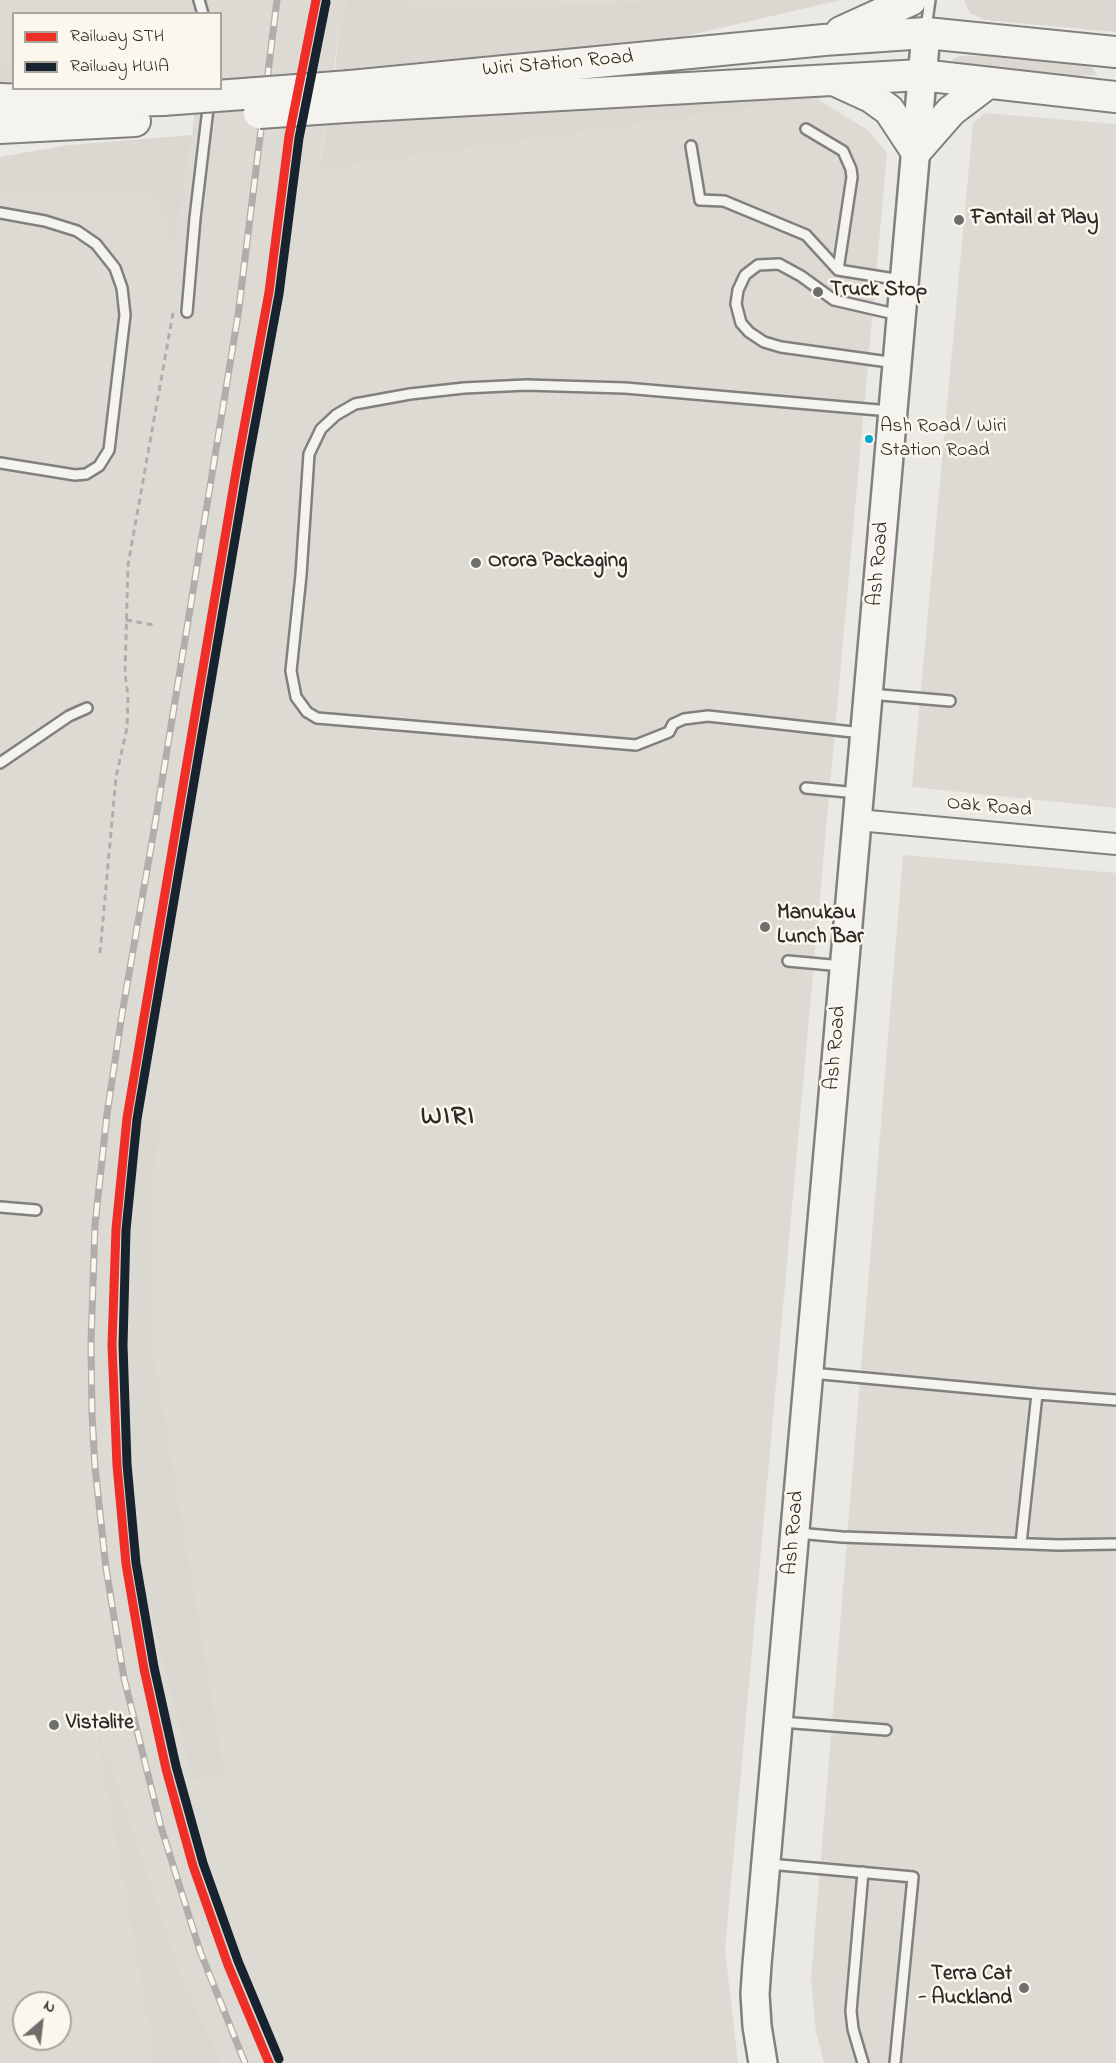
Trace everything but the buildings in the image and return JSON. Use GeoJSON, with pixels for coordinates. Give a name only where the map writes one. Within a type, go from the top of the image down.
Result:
{"type":"FeatureCollection","features":[{"type":"Feature","properties":{"kind":"main road"},"geometry":{"type":"LineString","coordinates":[[824,40],[910,0]]}},
{"type":"Feature","properties":{"kind":"main road","name":"Wiri Station Road"},"geometry":{"type":"LineString","coordinates":[[348,96],[824,40],[926,33],[1116,52]]}},
{"type":"Feature","properties":{"kind":"main road","name":"Ash Road"},"geometry":{"type":"LineString","coordinates":[[764,2063],[757,2026],[755,1994],[926,33]]}},
{"type":"Feature","properties":{"kind":"main road"},"geometry":{"type":"LineString","coordinates":[[1113,97],[1116,52]]}},
{"type":"Feature","properties":{"kind":"main road","name":"Wiri Station Road"},"geometry":{"type":"LineString","coordinates":[[0,128],[161,110],[348,96],[921,75],[1113,97]]}},
{"type":"Feature","properties":{"kind":"main road"},"geometry":{"type":"LineString","coordinates":[[832,78],[871,97],[889,110],[916,151],[951,111],[988,83]]}},
{"type":"Feature","properties":{"kind":"main road","name":"Wiri Station Road"},"geometry":{"type":"LineString","coordinates":[[0,99],[75,102],[161,110]]}},
{"type":"Feature","properties":{"kind":"street","name":"Oak Road"},"geometry":{"type":"LineString","coordinates":[[858,820],[1116,844]]}},
{"type":"Feature","properties":{"kind":"lane"},"geometry":{"type":"LineString","coordinates":[[926,33],[930,0]]}},
{"type":"Feature","properties":{"kind":"lane"},"geometry":{"type":"LineString","coordinates":[[187,312],[210,90]]}},
{"type":"Feature","properties":{"kind":"lane"},"geometry":{"type":"LineString","coordinates":[[806,129],[843,151],[851,169],[852,177],[838,270]]}},
{"type":"Feature","properties":{"kind":"lane"},"geometry":{"type":"LineString","coordinates":[[691,146],[700,200],[724,201],[806,235],[838,270],[905,281]]}},
{"type":"Feature","properties":{"kind":"lane"},"geometry":{"type":"LineString","coordinates":[[0,213],[45,221],[77,231],[96,244],[115,268],[122,288],[125,315],[109,450],[99,466],[86,474],[75,475],[0,463]]}},
{"type":"Feature","properties":{"kind":"lane"},"geometry":{"type":"LineString","coordinates":[[897,364],[781,347],[764,342],[749,332],[741,323],[736,304],[738,290],[745,275],[758,265],[779,264],[801,276],[834,300],[902,316]]}},
{"type":"Feature","properties":{"kind":"lane"},"geometry":{"type":"LineString","coordinates":[[864,734],[708,716],[684,719],[674,724],[669,732],[636,744],[317,718],[307,712],[296,697],[291,671],[301,575],[309,454],[321,429],[336,415],[355,404],[410,394],[464,388],[526,385],[625,388],[893,411]]}},
{"type":"Feature","properties":{"kind":"lane"},"geometry":{"type":"LineString","coordinates":[[868,693],[950,701]]}},
{"type":"Feature","properties":{"kind":"lane"},"geometry":{"type":"LineString","coordinates":[[0,763],[69,716],[87,708]]}},
{"type":"Feature","properties":{"kind":"lane"},"geometry":{"type":"LineString","coordinates":[[806,788],[859,793]]}},
{"type":"Feature","properties":{"kind":"lane"},"geometry":{"type":"LineString","coordinates":[[788,961],[844,966]]}},
{"type":"Feature","properties":{"kind":"lane"},"geometry":{"type":"LineString","coordinates":[[0,1207],[36,1210]]}},
{"type":"Feature","properties":{"kind":"lane"},"geometry":{"type":"LineString","coordinates":[[809,1373],[1116,1400]]}},
{"type":"Feature","properties":{"kind":"lane"},"geometry":{"type":"LineString","coordinates":[[1021,1543],[1037,1394]]}},
{"type":"Feature","properties":{"kind":"lane"},"geometry":{"type":"LineString","coordinates":[[795,1533],[843,1537],[1116,1544]]}},
{"type":"Feature","properties":{"kind":"lane"},"geometry":{"type":"LineString","coordinates":[[779,1722],[886,1730]]}},
{"type":"Feature","properties":{"kind":"lane"},"geometry":{"type":"LineString","coordinates":[[766,1864],[913,1877],[895,2063]]}},
{"type":"Feature","properties":{"kind":"lane"},"geometry":{"type":"LineString","coordinates":[[863,1872],[851,2011],[853,2029],[863,2063]]}},
{"type":"Feature","properties":{"kind":"path"},"geometry":{"type":"LineString","coordinates":[[100,953],[116,777],[127,728],[128,696],[125,674],[128,565],[173,313]]}},
{"type":"Feature","properties":{"kind":"path"},"geometry":{"type":"LineString","coordinates":[[126,620],[154,625]]}},
{"type":"Feature","properties":{"kind":"shaded area"},"geometry":{"type":"Polygon","coordinates":[[[0,0],[346,0],[319,168],[817,99],[869,131],[887,153],[725,1950],[738,2063],[223,2063],[188,1991],[97,1725],[157,2063],[0,2063],[0,191],[138,191],[154,202],[166,222],[174,251],[197,90],[222,90],[222,12],[12,12],[12,65],[0,65],[0,0]],[[161,1118],[139,1120],[142,1580],[192,1782],[226,1776],[154,1349],[155,1161],[161,1118]]]}},
{"type":"Feature","properties":{"kind":"shaded area"},"geometry":{"type":"Polygon","coordinates":[[[346,0],[410,0],[409,9],[681,0],[841,0],[677,38],[335,70],[340,26],[346,0]]]}},
{"type":"Feature","properties":{"kind":"shaded area"},"geometry":{"type":"Polygon","coordinates":[[[410,0],[681,0],[409,9],[410,0]]]}},
{"type":"Feature","properties":{"kind":"shaded area"},"geometry":{"type":"Polygon","coordinates":[[[964,0],[1116,0],[1116,32],[985,20],[970,13],[964,0]]]}},
{"type":"Feature","properties":{"kind":"shaded area"},"geometry":{"type":"Polygon","coordinates":[[[1011,55],[1088,64],[1093,67],[1096,75],[1046,78],[979,73],[952,60],[959,56],[1011,55]]]}},
{"type":"Feature","properties":{"kind":"shaded area"},"geometry":{"type":"Polygon","coordinates":[[[0,65],[12,65],[12,83],[0,82],[0,65]]]}},
{"type":"Feature","properties":{"kind":"shaded area"},"geometry":{"type":"Polygon","coordinates":[[[803,87],[830,93],[817,99],[319,169],[326,125],[803,87]]]}},
{"type":"Feature","properties":{"kind":"shaded area"},"geometry":{"type":"Polygon","coordinates":[[[985,113],[1116,124],[1116,808],[912,787],[973,123],[985,113]]]}},
{"type":"Feature","properties":{"kind":"shaded area"},"geometry":{"type":"Polygon","coordinates":[[[192,135],[174,253],[166,222],[154,202],[138,191],[0,191],[0,157],[69,145],[192,135]]]}},
{"type":"Feature","properties":{"kind":"shaded area"},"geometry":{"type":"Polygon","coordinates":[[[903,855],[1116,873],[1116,2063],[824,2063],[816,2032],[811,1980],[903,855]]]}},
{"type":"Feature","properties":{"kind":"shaded area"},"geometry":{"type":"Polygon","coordinates":[[[162,1118],[155,1161],[154,1349],[226,1776],[192,1782],[142,1580],[123,1367],[139,1120],[162,1118]]]}},
{"type":"Feature","properties":{"kind":"shaded area"},"geometry":{"type":"Polygon","coordinates":[[[94,1716],[188,1991],[223,2063],[156,2063],[94,1716]]]}},
{"type":"Feature","properties":{"kind":"railway"},"geometry":{"type":"LineString","coordinates":[[245,2063],[200,1951],[161,1827],[124,1678],[106,1568],[95,1467],[91,1343],[95,1225],[107,1114],[238,315],[277,0]]}},
{"type":"Feature","properties":{"kind":"rail line","name":"STH"},"geometry":{"type":"LineString","coordinates":[[269,2063],[228,1965],[193,1866],[166,1769],[144,1669],[126,1564],[117,1465],[112,1345],[116,1229],[127,1118],[238,460],[269,292],[289,136],[316,0]]}},
{"type":"Feature","properties":{"kind":"rail line","name":"HUIA"},"geometry":{"type":"LineString","coordinates":[[279,2059],[238,1961],[203,1863],[176,1766],[154,1667],[136,1563],[127,1464],[123,1345],[126,1230],[137,1119],[248,462],[279,294],[299,138],[326,2]]}},
{"type":"Feature","properties":{"kind":"place","name":"Fantail at Play"},"geometry":{"type":"Point","coordinates":[959,220]}},
{"type":"Feature","properties":{"kind":"place","name":"Truck Stop"},"geometry":{"type":"Point","coordinates":[818,292]}},
{"type":"Feature","properties":{"kind":"place","name":"Ash Road / Wiri Station Road"},"geometry":{"type":"Point","coordinates":[869,439]}},
{"type":"Feature","properties":{"kind":"place","name":"Orora Packaging"},"geometry":{"type":"Point","coordinates":[476,563]}},
{"type":"Feature","properties":{"kind":"place","name":"Manukau Lunch Bar"},"geometry":{"type":"Point","coordinates":[765,927]}},
{"type":"Feature","properties":{"kind":"place","name":"Vistalite"},"geometry":{"type":"Point","coordinates":[54,1725]}},
{"type":"Feature","properties":{"kind":"place","name":"Terra Cat - Auckland"},"geometry":{"type":"Point","coordinates":[1024,1988]}},
{"type":"Feature","properties":{"kind":"district","name":"WIRI"},"geometry":{"type":"Point","coordinates":[448,1119]}}]}
